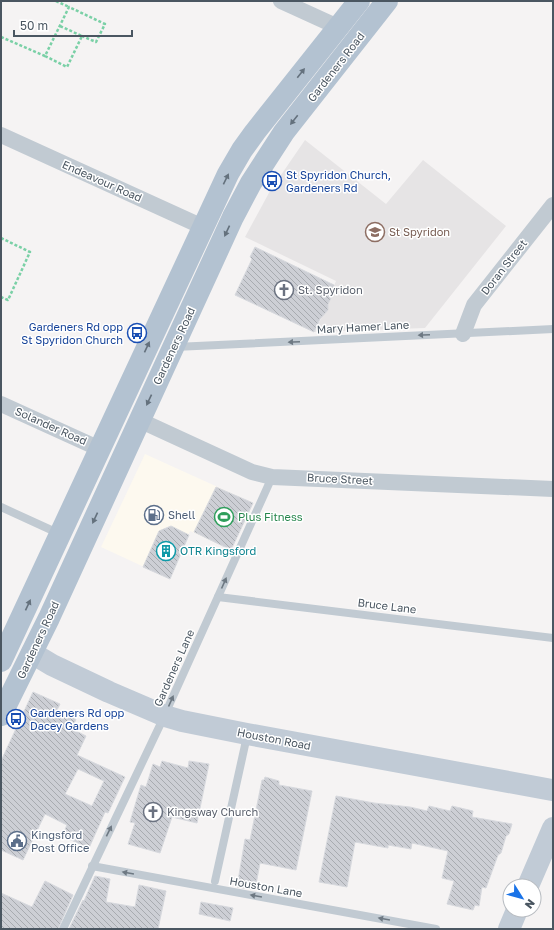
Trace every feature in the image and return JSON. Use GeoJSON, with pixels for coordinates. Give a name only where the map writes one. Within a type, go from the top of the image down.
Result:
{"type":"FeatureCollection","features":[{"type":"Feature","properties":{"kind":"main road","name":"Gardeners Road"},"geometry":{"type":"LineString","coordinates":[[1,661],[6,637],[61,534],[228,174],[242,150],[358,1]]}},
{"type":"Feature","properties":{"kind":"main road","name":"Gardeners Road"},"geometry":{"type":"LineString","coordinates":[[1,715],[32,653],[230,224],[251,183],[284,132],[387,1]]}},
{"type":"Feature","properties":{"kind":"street"},"geometry":{"type":"LineString","coordinates":[[281,1],[338,27]]}},
{"type":"Feature","properties":{"kind":"street","name":"Endeavour Road"},"geometry":{"type":"LineString","coordinates":[[1,135],[203,227]]}},
{"type":"Feature","properties":{"kind":"street","name":"Doran Street"},"geometry":{"type":"LineString","coordinates":[[463,334],[474,305],[553,204]]}},
{"type":"Feature","properties":{"kind":"street","name":"Solander Road"},"geometry":{"type":"LineString","coordinates":[[1,404],[100,449]]}},
{"type":"Feature","properties":{"kind":"street","name":"Bruce Street"},"geometry":{"type":"LineString","coordinates":[[139,420],[252,472],[272,477],[553,489]]}},
{"type":"Feature","properties":{"kind":"street","name":"Houston Road"},"geometry":{"type":"LineString","coordinates":[[6,637],[52,666],[108,692],[165,716],[182,721],[553,793]]}},
{"type":"Feature","properties":{"kind":"street"},"geometry":{"type":"LineString","coordinates":[[531,878],[553,828]]}},
{"type":"Feature","properties":{"kind":"street"},"geometry":{"type":"LineString","coordinates":[[509,929],[514,918]]}},
{"type":"Feature","properties":{"kind":"lane","name":"Mary Hamer Lane"},"geometry":{"type":"LineString","coordinates":[[174,347],[553,329]]}},
{"type":"Feature","properties":{"kind":"lane","name":"Gardeners Lane"},"geometry":{"type":"LineString","coordinates":[[63,929],[165,716],[272,477]]}},
{"type":"Feature","properties":{"kind":"lane"},"geometry":{"type":"LineString","coordinates":[[1,507],[61,534]]}},
{"type":"Feature","properties":{"kind":"lane","name":"Bruce Lane"},"geometry":{"type":"LineString","coordinates":[[218,596],[553,638]]}},
{"type":"Feature","properties":{"kind":"lane"},"geometry":{"type":"LineString","coordinates":[[215,881],[247,734]]}},
{"type":"Feature","properties":{"kind":"lane","name":"Houston Lane"},"geometry":{"type":"LineString","coordinates":[[92,866],[436,929]]}},
{"type":"Feature","properties":{"kind":"path"},"geometry":{"type":"LineString","coordinates":[[56,1],[105,24],[96,42],[60,26]]}},
{"type":"Feature","properties":{"kind":"path"},"geometry":{"type":"LineString","coordinates":[[45,56],[69,7]]}},
{"type":"Feature","properties":{"kind":"path"},"geometry":{"type":"LineString","coordinates":[[1,37],[45,56],[67,68],[82,36]]}},
{"type":"Feature","properties":{"kind":"path"},"geometry":{"type":"LineString","coordinates":[[1,238],[30,252],[8,300],[1,297]]}},
{"type":"Feature","properties":{"kind":"shaded area","name":"St Spyridon"},"geometry":{"type":"Polygon","coordinates":[[[305,140],[386,204],[423,160],[506,226],[425,328],[314,332],[322,317],[336,281],[245,237],[270,191],[305,140]]]}},
{"type":"Feature","properties":{"kind":"shaded area"},"geometry":{"type":"Polygon","coordinates":[[[145,454],[253,503],[231,550],[190,531],[170,579],[101,547],[145,454]]]}},
{"type":"Feature","properties":{"kind":"building","name":"St. Spyridon"},"geometry":{"type":"Polygon","coordinates":[[[255,247],[334,285],[328,304],[328,310],[320,319],[314,332],[235,295],[252,259],[250,257],[255,247]]]}},
{"type":"Feature","properties":{"kind":"building","name":"Plus Fitness"},"geometry":{"type":"Polygon","coordinates":[[[216,487],[253,503],[231,550],[194,532],[216,487]]]}},
{"type":"Feature","properties":{"kind":"building","name":"OTR Kingsford"},"geometry":{"type":"Polygon","coordinates":[[[171,526],[189,535],[170,579],[143,567],[159,531],[171,526]]]}},
{"type":"Feature","properties":{"kind":"building"},"geometry":{"type":"Polygon","coordinates":[[[33,692],[60,704],[57,710],[76,719],[72,729],[86,736],[77,755],[125,777],[108,813],[105,812],[89,848],[62,836],[67,825],[45,814],[23,860],[1,850],[1,761],[33,692]],[[78,769],[65,794],[92,806],[104,781],[78,769]]]}},
{"type":"Feature","properties":{"kind":"building","name":"Kingsway Church"},"geometry":{"type":"Polygon","coordinates":[[[162,761],[188,768],[189,761],[209,764],[197,823],[172,817],[160,853],[128,844],[135,823],[130,822],[141,785],[146,787],[153,764],[160,767],[162,761]]]}},
{"type":"Feature","properties":{"kind":"building"},"geometry":{"type":"Polygon","coordinates":[[[265,777],[279,781],[279,785],[312,791],[296,870],[260,863],[255,890],[237,887],[245,839],[250,840],[262,780],[264,780],[265,777]]]}},
{"type":"Feature","properties":{"kind":"building"},"geometry":{"type":"Polygon","coordinates":[[[336,796],[427,811],[429,806],[450,811],[452,806],[473,811],[472,817],[512,824],[509,834],[506,836],[501,853],[498,855],[486,888],[482,887],[479,906],[475,905],[473,910],[447,904],[454,881],[442,878],[448,851],[412,843],[411,849],[388,845],[388,848],[355,842],[347,887],[319,882],[336,796]]]}},
{"type":"Feature","properties":{"kind":"building"},"geometry":{"type":"Polygon","coordinates":[[[95,876],[110,879],[106,902],[135,907],[139,885],[166,891],[158,929],[69,929],[95,876]]]}},
{"type":"Feature","properties":{"kind":"building"},"geometry":{"type":"Polygon","coordinates":[[[45,881],[73,895],[58,929],[1,929],[1,893],[32,907],[45,881]]]}},
{"type":"Feature","properties":{"kind":"building"},"geometry":{"type":"Polygon","coordinates":[[[201,902],[233,908],[230,921],[199,914],[201,902]]]}},
{"type":"Feature","properties":{"kind":"place","name":"St Spyridon Church, Gardeners Rd"},"geometry":{"type":"Point","coordinates":[272,181]}},
{"type":"Feature","properties":{"kind":"place","name":"St Spyridon"},"geometry":{"type":"Point","coordinates":[375,232]}},
{"type":"Feature","properties":{"kind":"place","name":"St. Spyridon"},"geometry":{"type":"Point","coordinates":[284,290]}},
{"type":"Feature","properties":{"kind":"place","name":"Gardeners Rd opp St Spyridon Church"},"geometry":{"type":"Point","coordinates":[137,333]}},
{"type":"Feature","properties":{"kind":"place","name":"Shell"},"geometry":{"type":"Point","coordinates":[154,515]}},
{"type":"Feature","properties":{"kind":"place","name":"Plus Fitness"},"geometry":{"type":"Point","coordinates":[224,517]}},
{"type":"Feature","properties":{"kind":"place","name":"OTR Kingsford"},"geometry":{"type":"Point","coordinates":[166,551]}},
{"type":"Feature","properties":{"kind":"place","name":"Gardeners Rd opp Dacey Gardens"},"geometry":{"type":"Point","coordinates":[16,719]}},
{"type":"Feature","properties":{"kind":"place","name":"Kingsway Church"},"geometry":{"type":"Point","coordinates":[153,812]}},
{"type":"Feature","properties":{"kind":"place","name":"Kingsford Post Office"},"geometry":{"type":"Point","coordinates":[17,841]}}]}
